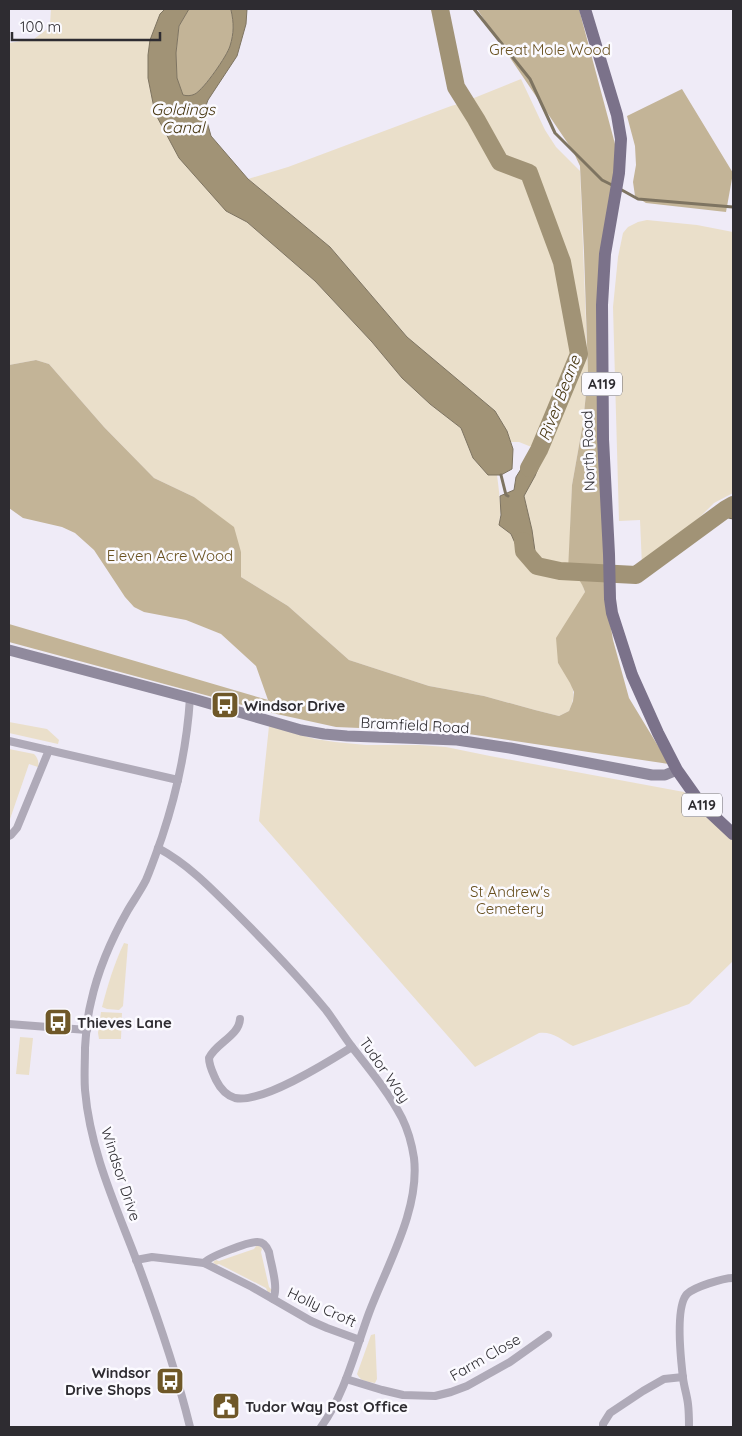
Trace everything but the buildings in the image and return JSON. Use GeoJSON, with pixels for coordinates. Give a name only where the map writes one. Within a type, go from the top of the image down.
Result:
{"type":"FeatureCollection","features":[{"type":"Feature","properties":{"kind":"main road","name":"North Road"},"geometry":{"type":"LineString","coordinates":[[585,9],[617,115],[621,140],[616,198],[605,254],[602,305],[603,439],[609,588],[612,613],[632,675],[677,770],[701,804],[733,834]]}},
{"type":"Feature","properties":{"kind":"street","name":"Bramfield Road"},"geometry":{"type":"LineString","coordinates":[[9,650],[190,698],[301,730],[324,734],[458,740],[572,759],[652,775],[665,775],[677,770]]}},
{"type":"Feature","properties":{"kind":"street","name":"Windsor Drive"},"geometry":{"type":"LineString","coordinates":[[190,698],[186,738],[170,814],[145,881],[114,936],[91,1002],[86,1030],[85,1089],[91,1131],[106,1179],[168,1347],[190,1427]]}},
{"type":"Feature","properties":{"kind":"street"},"geometry":{"type":"LineString","coordinates":[[9,741],[178,780]]}},
{"type":"Feature","properties":{"kind":"street"},"geometry":{"type":"LineString","coordinates":[[9,836],[17,828],[49,750]]}},
{"type":"Feature","properties":{"kind":"street","name":"Tudor Way"},"geometry":{"type":"LineString","coordinates":[[158,848],[178,859],[209,887],[262,939],[326,1010],[390,1098],[403,1121],[410,1141],[415,1173],[408,1215],[346,1379],[336,1402],[321,1427]]}},
{"type":"Feature","properties":{"kind":"street"},"geometry":{"type":"LineString","coordinates":[[240,1019],[238,1028],[209,1058],[212,1071],[220,1087],[233,1098],[245,1099],[272,1090],[309,1073],[352,1047]]}},
{"type":"Feature","properties":{"kind":"street"},"geometry":{"type":"LineString","coordinates":[[9,1024],[86,1030]]}},
{"type":"Feature","properties":{"kind":"street","name":"Holly Croft"},"geometry":{"type":"LineString","coordinates":[[204,1263],[210,1258],[252,1242],[262,1243],[267,1248],[275,1287],[273,1299]]}},
{"type":"Feature","properties":{"kind":"street","name":"Holly Croft"},"geometry":{"type":"LineString","coordinates":[[136,1260],[152,1257],[204,1263],[252,1287],[319,1325],[360,1340]]}},
{"type":"Feature","properties":{"kind":"street"},"geometry":{"type":"LineString","coordinates":[[689,1427],[688,1403],[683,1377],[680,1313],[682,1303],[687,1293],[714,1281],[733,1278]]}},
{"type":"Feature","properties":{"kind":"street","name":"Farm Close"},"geometry":{"type":"LineString","coordinates":[[346,1379],[403,1395],[435,1396],[467,1386],[510,1362],[548,1335]]}},
{"type":"Feature","properties":{"kind":"street"},"geometry":{"type":"LineString","coordinates":[[603,1427],[610,1413],[626,1401],[664,1379],[683,1377]]}},
{"type":"Feature","properties":{"kind":"green space"},"geometry":{"type":"Polygon","coordinates":[[[51,9],[165,9],[160,14],[226,211],[247,222],[315,281],[372,342],[402,378],[430,404],[461,428],[473,458],[488,475],[497,475],[500,506],[499,525],[511,534],[522,559],[538,572],[576,575],[582,583],[585,592],[558,663],[572,686],[573,697],[569,711],[559,716],[484,696],[429,686],[349,660],[288,606],[241,577],[241,552],[194,497],[154,478],[104,427],[49,364],[36,360],[9,365],[9,43],[34,39],[46,30],[50,25],[51,9]]]}},
{"type":"Feature","properties":{"kind":"green space"},"geometry":{"type":"Polygon","coordinates":[[[189,9],[230,9],[233,28],[230,46],[220,64],[199,91],[194,95],[188,96],[183,95],[177,78],[176,53],[179,26],[189,9]]]}},
{"type":"Feature","properties":{"kind":"green space","name":"Eleven Acre Wood"},"geometry":{"type":"Polygon","coordinates":[[[477,9],[579,9],[615,144],[617,166],[601,254],[604,587],[613,640],[629,698],[669,764],[455,732],[336,727],[272,713],[9,642],[9,624],[268,700],[256,666],[221,634],[186,620],[144,612],[134,607],[125,597],[94,550],[75,533],[62,527],[23,518],[9,508],[9,365],[36,360],[49,364],[104,427],[154,478],[194,497],[234,527],[241,552],[241,577],[288,606],[349,660],[429,686],[484,696],[559,716],[569,711],[574,692],[558,663],[556,638],[585,592],[579,580],[568,571],[572,485],[583,423],[588,374],[580,166],[573,151],[477,9]]]}},
{"type":"Feature","properties":{"kind":"green space"},"geometry":{"type":"Polygon","coordinates":[[[521,79],[545,130],[556,147],[580,171],[588,374],[583,423],[572,485],[569,567],[536,558],[524,496],[535,476],[561,405],[580,363],[580,329],[564,253],[534,173],[529,168],[503,159],[469,100],[521,79]]]}},
{"type":"Feature","properties":{"kind":"green space"},"geometry":{"type":"Polygon","coordinates":[[[682,89],[733,173],[726,212],[646,203],[635,196],[633,182],[636,165],[635,146],[627,116],[682,89]]]}},
{"type":"Feature","properties":{"kind":"green space"},"geometry":{"type":"Polygon","coordinates":[[[462,103],[491,160],[497,165],[524,177],[529,186],[553,246],[572,337],[572,355],[569,367],[534,448],[519,442],[511,442],[495,411],[407,337],[330,247],[248,179],[288,167],[462,103]]]}},
{"type":"Feature","properties":{"kind":"green space"},"geometry":{"type":"Polygon","coordinates":[[[647,220],[697,225],[733,232],[733,493],[714,503],[642,566],[640,520],[619,521],[613,307],[618,257],[623,233],[628,227],[647,220]]]}},
{"type":"Feature","properties":{"kind":"green space"},"geometry":{"type":"Polygon","coordinates":[[[9,722],[47,729],[59,740],[58,744],[9,733],[9,722]]]}},
{"type":"Feature","properties":{"kind":"green space","name":"St Andrew's Cemetery"},"geometry":{"type":"Polygon","coordinates":[[[269,726],[315,739],[335,742],[366,745],[446,747],[684,792],[733,841],[733,961],[689,1004],[573,1046],[553,1035],[539,1033],[475,1067],[259,821],[269,726]]]}},
{"type":"Feature","properties":{"kind":"green space"},"geometry":{"type":"Polygon","coordinates":[[[9,749],[34,754],[38,767],[29,764],[9,822],[9,749]]]}},
{"type":"Feature","properties":{"kind":"green space"},"geometry":{"type":"Polygon","coordinates":[[[124,943],[128,944],[123,1006],[119,1010],[107,1009],[102,1007],[124,943]]]}},
{"type":"Feature","properties":{"kind":"green space"},"geometry":{"type":"Polygon","coordinates":[[[101,1012],[122,1013],[121,1039],[99,1039],[101,1012]]]}},
{"type":"Feature","properties":{"kind":"green space"},"geometry":{"type":"Polygon","coordinates":[[[20,1037],[33,1038],[29,1075],[16,1074],[20,1037]]]}},
{"type":"Feature","properties":{"kind":"green space"},"geometry":{"type":"Polygon","coordinates":[[[257,1245],[262,1249],[261,1252],[269,1287],[272,1290],[269,1293],[266,1288],[213,1262],[254,1249],[257,1245]]]}},
{"type":"Feature","properties":{"kind":"green space"},"geometry":{"type":"Polygon","coordinates":[[[375,1334],[377,1379],[375,1383],[362,1380],[357,1374],[371,1335],[375,1334]]]}},
{"type":"Feature","properties":{"kind":"water","name":"Goldings Canal"},"geometry":{"type":"Polygon","coordinates":[[[165,9],[189,9],[179,26],[176,53],[177,78],[183,95],[188,96],[195,94],[204,86],[228,51],[233,28],[230,9],[247,9],[246,24],[237,56],[208,100],[204,111],[211,136],[248,179],[330,247],[407,337],[495,411],[507,431],[513,449],[512,469],[501,475],[488,475],[473,458],[461,428],[430,404],[402,378],[372,342],[315,281],[247,222],[226,211],[179,158],[155,113],[148,78],[150,40],[160,14],[165,9]]]}},
{"type":"Feature","properties":{"kind":"water"},"geometry":{"type":"Polygon","coordinates":[[[547,447],[524,496],[536,558],[529,564],[522,559],[511,534],[499,525],[501,515],[500,496],[514,490],[516,477],[534,448],[547,447]]]}},
{"type":"Feature","properties":{"kind":"water"},"geometry":{"type":"Polygon","coordinates":[[[733,499],[733,519],[724,517],[721,505],[733,499]]]}},
{"type":"Feature","properties":{"kind":"waterway","name":"River Beane"},"geometry":{"type":"LineString","coordinates":[[440,9],[456,87],[500,162],[529,173],[562,262],[579,354],[539,450],[529,468]]}},
{"type":"Feature","properties":{"kind":"waterway"},"geometry":{"type":"LineString","coordinates":[[474,9],[530,79],[555,133],[602,180],[614,186]]}},
{"type":"Feature","properties":{"kind":"waterway"},"geometry":{"type":"LineString","coordinates":[[620,189],[638,199],[733,207]]}},
{"type":"Feature","properties":{"kind":"waterway"},"geometry":{"type":"LineString","coordinates":[[501,475],[506,495],[508,496]]}},
{"type":"Feature","properties":{"kind":"waterway","name":"River Beane"},"geometry":{"type":"LineString","coordinates":[[523,541],[524,551],[537,566],[560,571],[636,575],[733,505]]}},
{"type":"Feature","properties":{"kind":"place","name":"Windsor Drive"},"geometry":{"type":"Point","coordinates":[225,705]}},
{"type":"Feature","properties":{"kind":"place","name":"Thieves Lane"},"geometry":{"type":"Point","coordinates":[58,1022]}},
{"type":"Feature","properties":{"kind":"place","name":"Windsor Drive Shops"},"geometry":{"type":"Point","coordinates":[170,1381]}},
{"type":"Feature","properties":{"kind":"place","name":"Tudor Way Post Office"},"geometry":{"type":"Point","coordinates":[226,1406]}},
{"type":"Feature","properties":{"kind":"park label","name":"Great Mole Wood"},"geometry":{"type":"Point","coordinates":[550,49]}}]}
